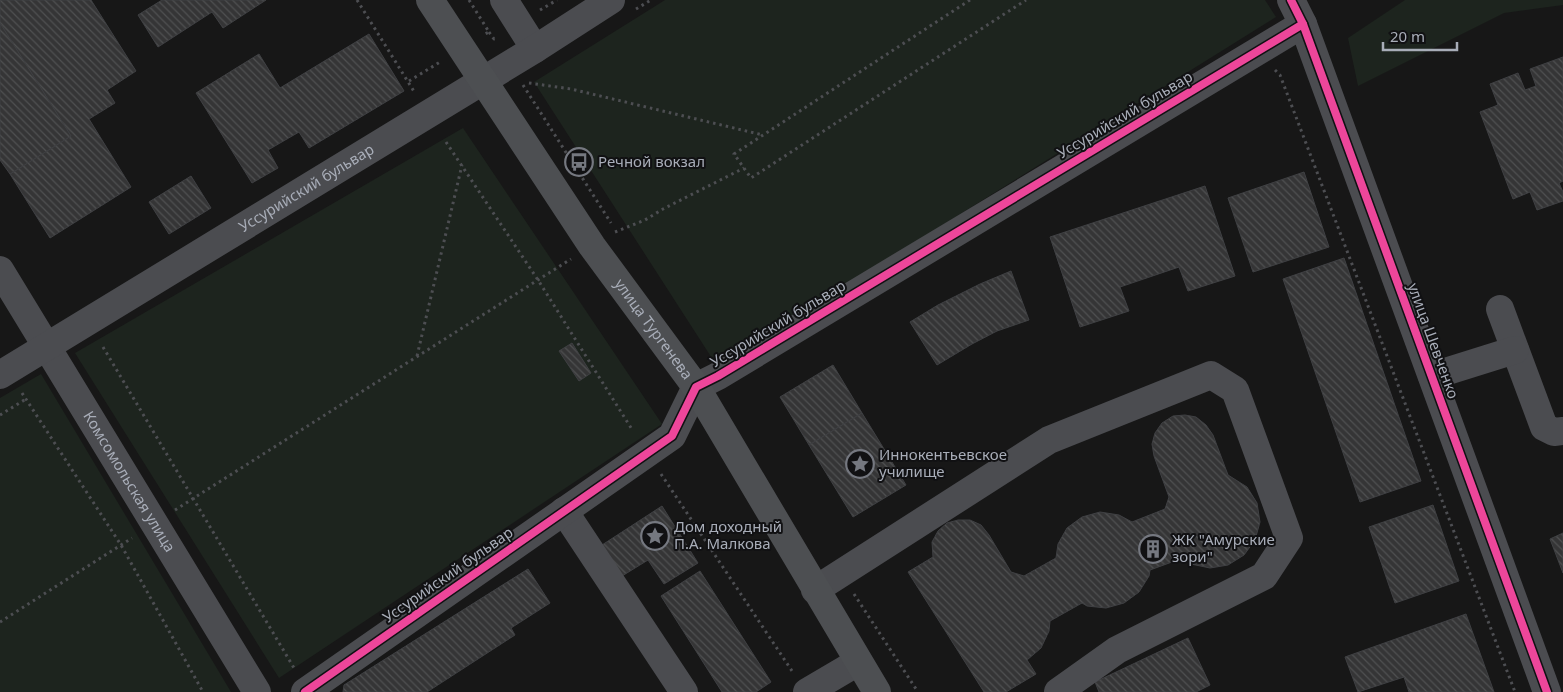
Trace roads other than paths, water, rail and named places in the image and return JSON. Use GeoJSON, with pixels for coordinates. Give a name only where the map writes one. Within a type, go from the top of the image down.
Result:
{"type":"FeatureCollection","features":[{"type":"Feature","properties":{"kind":"main road","name":"улица Тургенева"},"geometry":{"type":"LineString","coordinates":[[430,0],[592,246],[696,388],[877,692]]}},
{"type":"Feature","properties":{"kind":"street"},"geometry":{"type":"LineString","coordinates":[[504,0],[535,49]]}},
{"type":"Feature","properties":{"kind":"street","name":"Уссурийский бульвар"},"geometry":{"type":"LineString","coordinates":[[4,372],[535,49],[612,0]]}},
{"type":"Feature","properties":{"kind":"street","name":"Уссурийский бульвар"},"geometry":{"type":"LineString","coordinates":[[306,691],[672,436],[696,388],[1297,12]]}},
{"type":"Feature","properties":{"kind":"street","name":"улица Шевченко"},"geometry":{"type":"LineString","coordinates":[[1297,12],[1547,692]]}},
{"type":"Feature","properties":{"kind":"street","name":"Комсомольская улица"},"geometry":{"type":"LineString","coordinates":[[0,270],[257,692]]}},
{"type":"Feature","properties":{"kind":"street"},"geometry":{"type":"LineString","coordinates":[[1500,309],[1544,427],[1554,432],[1563,431]]}},
{"type":"Feature","properties":{"kind":"street"},"geometry":{"type":"LineString","coordinates":[[1432,376],[1515,350]]}},
{"type":"Feature","properties":{"kind":"street"},"geometry":{"type":"LineString","coordinates":[[815,590],[1049,440],[1211,375],[1236,390],[1289,538],[1264,576],[1117,650],[1058,692]]}},
{"type":"Feature","properties":{"kind":"street"},"geometry":{"type":"LineString","coordinates":[[564,511],[684,692]]}},
{"type":"Feature","properties":{"kind":"street"},"geometry":{"type":"LineString","coordinates":[[801,684],[858,662]]}},
{"type":"Feature","properties":{"kind":"place","name":"Речной вокзал"},"geometry":{"type":"Point","coordinates":[579,162]}},
{"type":"Feature","properties":{"kind":"place","name":"Иннокентьевское училище"},"geometry":{"type":"Point","coordinates":[860,464]}},
{"type":"Feature","properties":{"kind":"place","name":"Дом доходный П.А. Малкова"},"geometry":{"type":"Point","coordinates":[655,536]}},
{"type":"Feature","properties":{"kind":"place","name":"ЖК \"Амурские зори\""},"geometry":{"type":"Point","coordinates":[1153,549]}}]}
